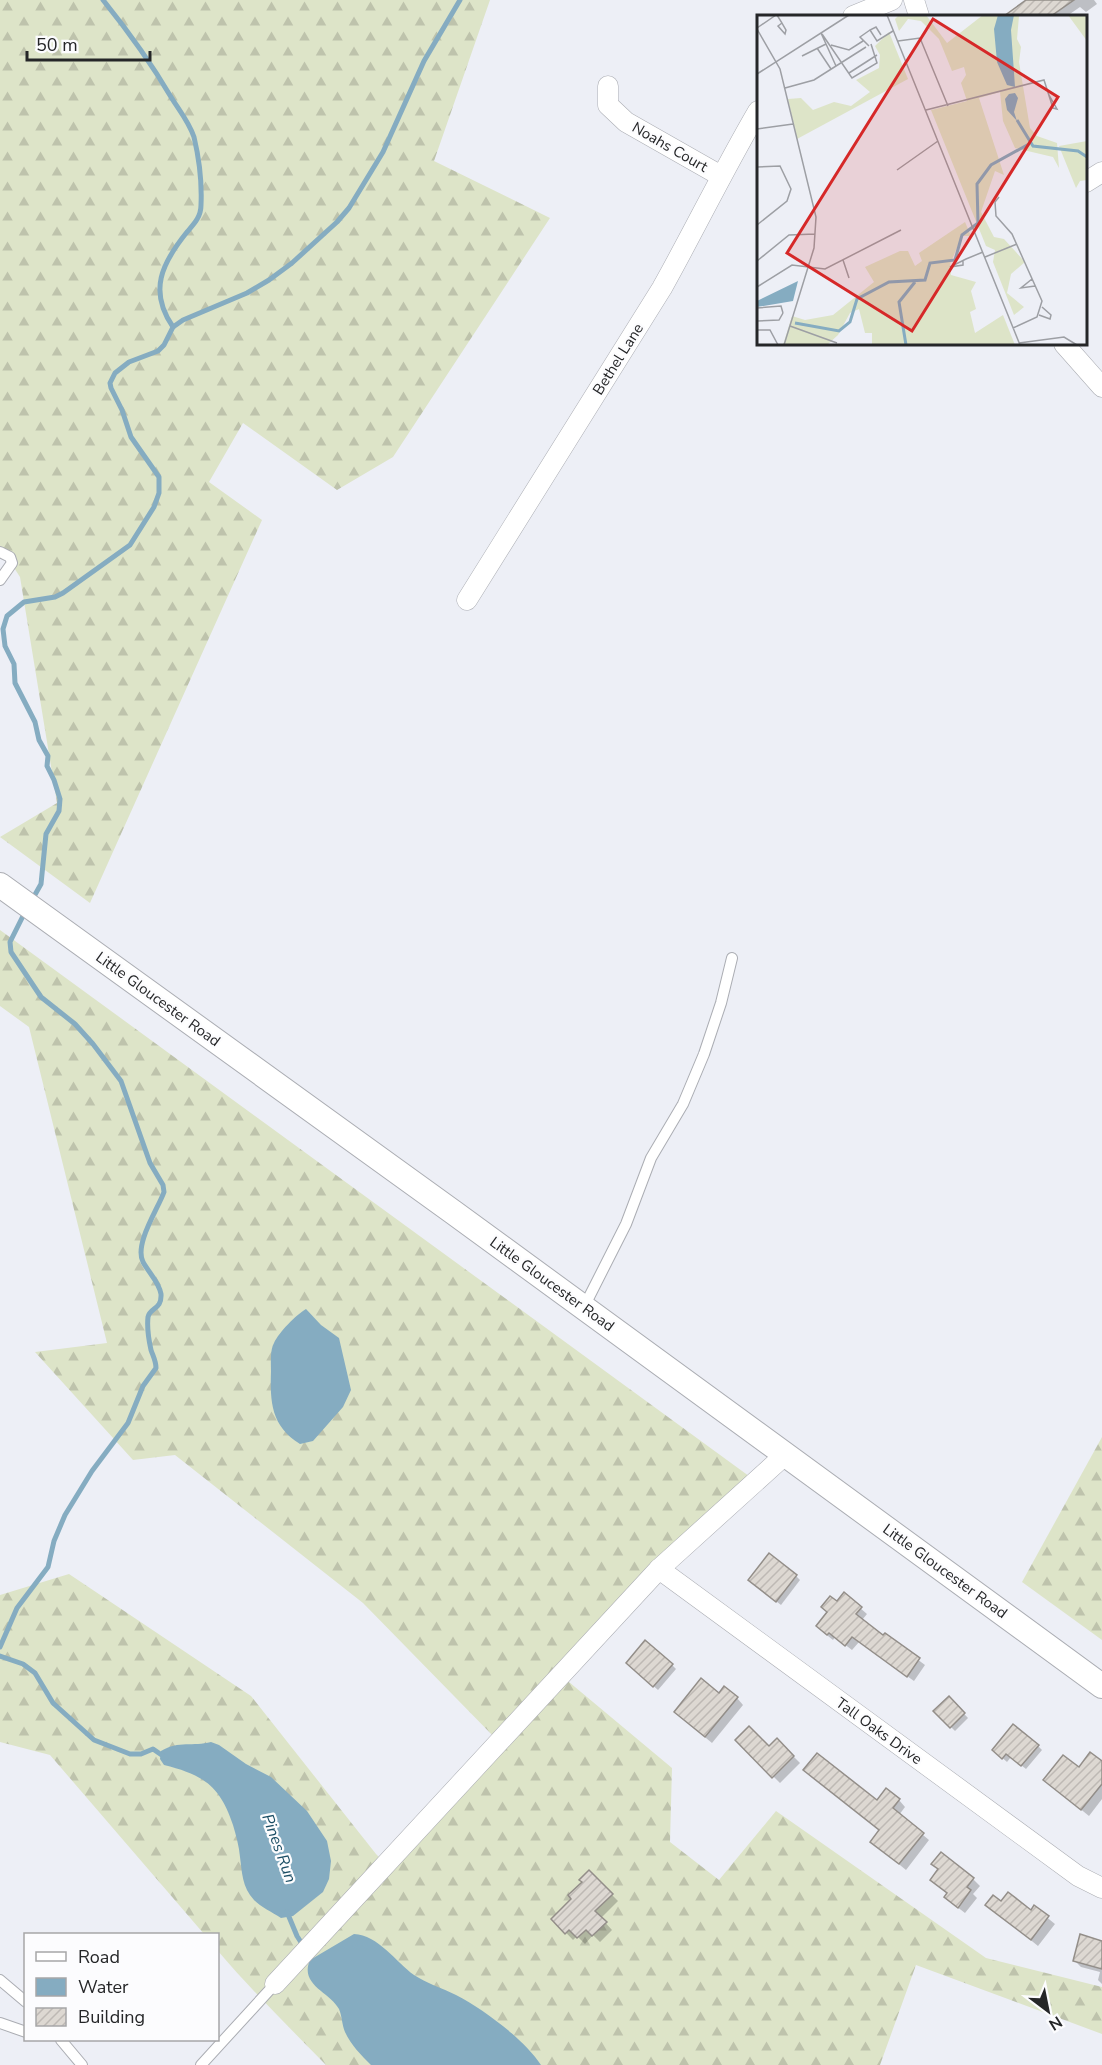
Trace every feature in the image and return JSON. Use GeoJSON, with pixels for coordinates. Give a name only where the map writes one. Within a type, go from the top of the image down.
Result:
{"type":"FeatureCollection","features":[{"type":"Feature","properties":{"kind":"street"},"geometry":{"type":"LineString","coordinates":[[855,15],[892,0]]}},
{"type":"Feature","properties":{"kind":"street"},"geometry":{"type":"LineString","coordinates":[[914,0],[919,15]]}},
{"type":"Feature","properties":{"kind":"street","name":"Noahs Court"},"geometry":{"type":"LineString","coordinates":[[608,86],[608,105],[626,122],[721,176]]}},
{"type":"Feature","properties":{"kind":"street","name":"Bethel Lane"},"geometry":{"type":"LineString","coordinates":[[467,600],[662,288],[721,176],[757,114]]}},
{"type":"Feature","properties":{"kind":"street"},"geometry":{"type":"LineString","coordinates":[[1087,181],[1102,172]]}},
{"type":"Feature","properties":{"kind":"street"},"geometry":{"type":"LineString","coordinates":[[1065,345],[1102,387]]}},
{"type":"Feature","properties":{"kind":"street","name":"Little Gloucester Road"},"geometry":{"type":"LineString","coordinates":[[0,885],[584,1307],[1102,1686]]}},
{"type":"Feature","properties":{"kind":"street"},"geometry":{"type":"LineString","coordinates":[[275,1984],[659,1569],[786,1454]]}},
{"type":"Feature","properties":{"kind":"street","name":"Tall Oaks Drive"},"geometry":{"type":"LineString","coordinates":[[659,1569],[1068,1869],[1102,1888]]}},
{"type":"Feature","properties":{"kind":"lane"},"geometry":{"type":"LineString","coordinates":[[0,552],[10,557],[12,563],[0,580]]}},
{"type":"Feature","properties":{"kind":"lane"},"geometry":{"type":"LineString","coordinates":[[584,1307],[626,1224],[651,1158],[683,1104],[704,1054],[721,1003],[732,958]]}},
{"type":"Feature","properties":{"kind":"lane"},"geometry":{"type":"LineString","coordinates":[[0,1980],[24,2000]]}},
{"type":"Feature","properties":{"kind":"lane"},"geometry":{"type":"LineString","coordinates":[[201,2065],[275,1984]]}},
{"type":"Feature","properties":{"kind":"lane"},"geometry":{"type":"LineString","coordinates":[[0,2024],[24,2030]]}},
{"type":"Feature","properties":{"kind":"lane"},"geometry":{"type":"LineString","coordinates":[[62,2041],[82,2065]]}},
{"type":"Feature","properties":{"kind":"green space"},"geometry":{"type":"Polygon","coordinates":[[[0,0],[490,0],[434,161],[550,218],[393,457],[337,490],[243,423],[209,482],[262,520],[90,903],[0,837],[57,803],[20,577],[0,546],[0,0]]]}},
{"type":"Feature","properties":{"kind":"green space"},"geometry":{"type":"Polygon","coordinates":[[[0,930],[753,1479],[563,1677],[672,1768],[670,1842],[719,1880],[776,1811],[986,1958],[1102,1987],[1102,2034],[916,1965],[880,2065],[326,2065],[257,1995],[219,1952],[219,1933],[203,1933],[50,1755],[0,1742],[0,1595],[69,1574],[251,1696],[376,1854],[389,1867],[499,1742],[363,1603],[175,1455],[133,1460],[35,1352],[107,1343],[29,1027],[0,1006],[0,930]]]}},
{"type":"Feature","properties":{"kind":"green space"},"geometry":{"type":"Polygon","coordinates":[[[1102,1437],[1102,1640],[1022,1582],[1102,1437]]]}},
{"type":"Feature","properties":{"kind":"water"},"geometry":{"type":"Polygon","coordinates":[[[306,1309],[321,1325],[339,1338],[351,1390],[343,1407],[313,1441],[300,1444],[283,1429],[274,1412],[271,1393],[271,1356],[276,1339],[293,1319],[306,1309]]]}},
{"type":"Feature","properties":{"kind":"water"},"geometry":{"type":"Polygon","coordinates":[[[211,1742],[271,1777],[307,1811],[327,1841],[331,1861],[329,1879],[323,1892],[293,1916],[281,1918],[260,1905],[250,1895],[243,1879],[233,1825],[216,1792],[200,1778],[164,1765],[160,1759],[161,1751],[174,1746],[211,1742]]]}},
{"type":"Feature","properties":{"kind":"water"},"geometry":{"type":"Polygon","coordinates":[[[354,1934],[371,1939],[414,1975],[456,1995],[490,2016],[514,2035],[541,2065],[371,2065],[347,2037],[339,2009],[312,1982],[308,1969],[310,1960],[354,1934]]]}},
{"type":"Feature","properties":{"kind":"building"},"geometry":{"type":"Polygon","coordinates":[[[1026,0],[1074,0],[1052,15],[1005,15],[1026,0]]]}},
{"type":"Feature","properties":{"kind":"building"},"geometry":{"type":"Polygon","coordinates":[[[769,1553],[797,1575],[776,1602],[748,1580],[769,1553]]]}},
{"type":"Feature","properties":{"kind":"building"},"geometry":{"type":"Polygon","coordinates":[[[844,1592],[862,1607],[856,1614],[883,1635],[885,1633],[920,1658],[907,1677],[852,1637],[845,1646],[816,1626],[827,1612],[821,1607],[830,1596],[837,1601],[844,1592]]]}},
{"type":"Feature","properties":{"kind":"building"},"geometry":{"type":"Polygon","coordinates":[[[645,1640],[673,1664],[653,1687],[626,1663],[645,1640]]]}},
{"type":"Feature","properties":{"kind":"building"},"geometry":{"type":"Polygon","coordinates":[[[701,1678],[719,1693],[724,1686],[738,1697],[705,1737],[674,1712],[701,1678]]]}},
{"type":"Feature","properties":{"kind":"building"},"geometry":{"type":"Polygon","coordinates":[[[949,1696],[965,1713],[950,1728],[933,1711],[949,1696]]]}},
{"type":"Feature","properties":{"kind":"building"},"geometry":{"type":"Polygon","coordinates":[[[1013,1724],[1039,1745],[1021,1766],[1006,1754],[1002,1759],[992,1750],[1013,1724]]]}},
{"type":"Feature","properties":{"kind":"building"},"geometry":{"type":"Polygon","coordinates":[[[749,1726],[769,1746],[777,1738],[794,1756],[772,1778],[735,1740],[749,1726]]]}},
{"type":"Feature","properties":{"kind":"building"},"geometry":{"type":"Polygon","coordinates":[[[1090,1752],[1102,1761],[1102,1784],[1081,1810],[1043,1780],[1063,1755],[1079,1767],[1090,1752]]]}},
{"type":"Feature","properties":{"kind":"building"},"geometry":{"type":"Polygon","coordinates":[[[817,1753],[877,1800],[886,1788],[900,1799],[893,1808],[924,1833],[899,1864],[870,1842],[879,1830],[803,1770],[817,1753]]]}},
{"type":"Feature","properties":{"kind":"building"},"geometry":{"type":"Polygon","coordinates":[[[941,1852],[974,1878],[967,1887],[971,1890],[958,1908],[944,1897],[947,1893],[930,1880],[938,1869],[931,1864],[941,1852]]]}},
{"type":"Feature","properties":{"kind":"building"},"geometry":{"type":"Polygon","coordinates":[[[589,1870],[613,1894],[595,1911],[607,1922],[592,1936],[586,1930],[577,1938],[569,1930],[565,1934],[551,1919],[571,1899],[568,1895],[582,1882],[579,1880],[589,1870]]]}},
{"type":"Feature","properties":{"kind":"building"},"geometry":{"type":"Polygon","coordinates":[[[1008,1892],[1031,1910],[1034,1905],[1049,1916],[1031,1940],[985,1905],[993,1895],[1001,1901],[1008,1892]]]}},
{"type":"Feature","properties":{"kind":"building"},"geometry":{"type":"Polygon","coordinates":[[[1080,1934],[1102,1941],[1102,1969],[1073,1961],[1080,1934]]]}},
{"type":"Feature","properties":{"kind":"waterway"},"geometry":{"type":"LineString","coordinates":[[103,0],[130,35],[187,121],[196,145],[201,179],[200,213],[171,255],[161,278],[161,301],[165,314],[173,327]]}},
{"type":"Feature","properties":{"kind":"waterway"},"geometry":{"type":"LineString","coordinates":[[32,900],[41,884],[46,834],[59,811],[60,799],[47,766],[48,756],[39,740],[35,722],[15,683],[14,664],[5,646],[3,629],[7,616],[24,602],[55,597],[63,593],[130,545],[154,507],[159,493],[159,477],[131,437],[110,383],[115,373],[129,362],[158,351],[164,345],[173,327],[183,320],[247,293],[269,280],[292,263],[337,222],[349,208],[383,152],[424,61],[460,0]]}},
{"type":"Feature","properties":{"kind":"waterway"},"geometry":{"type":"LineString","coordinates":[[0,1647],[17,1608],[48,1567],[54,1541],[65,1515],[92,1471],[128,1423],[143,1386],[156,1368],[151,1350],[148,1317],[161,1299],[160,1290],[141,1255],[144,1236],[164,1192],[163,1185],[150,1163],[121,1081],[75,1024],[41,997],[11,952],[10,942],[26,910]]}},
{"type":"Feature","properties":{"kind":"waterway","name":"Pines Run"},"geometry":{"type":"LineString","coordinates":[[0,1656],[23,1664],[35,1673],[53,1703],[94,1740],[130,1754],[141,1754],[153,1749],[166,1758]]}},
{"type":"Feature","properties":{"kind":"waterway","name":"Pines Run"},"geometry":{"type":"LineString","coordinates":[[287,1912],[304,1947]]}}]}
